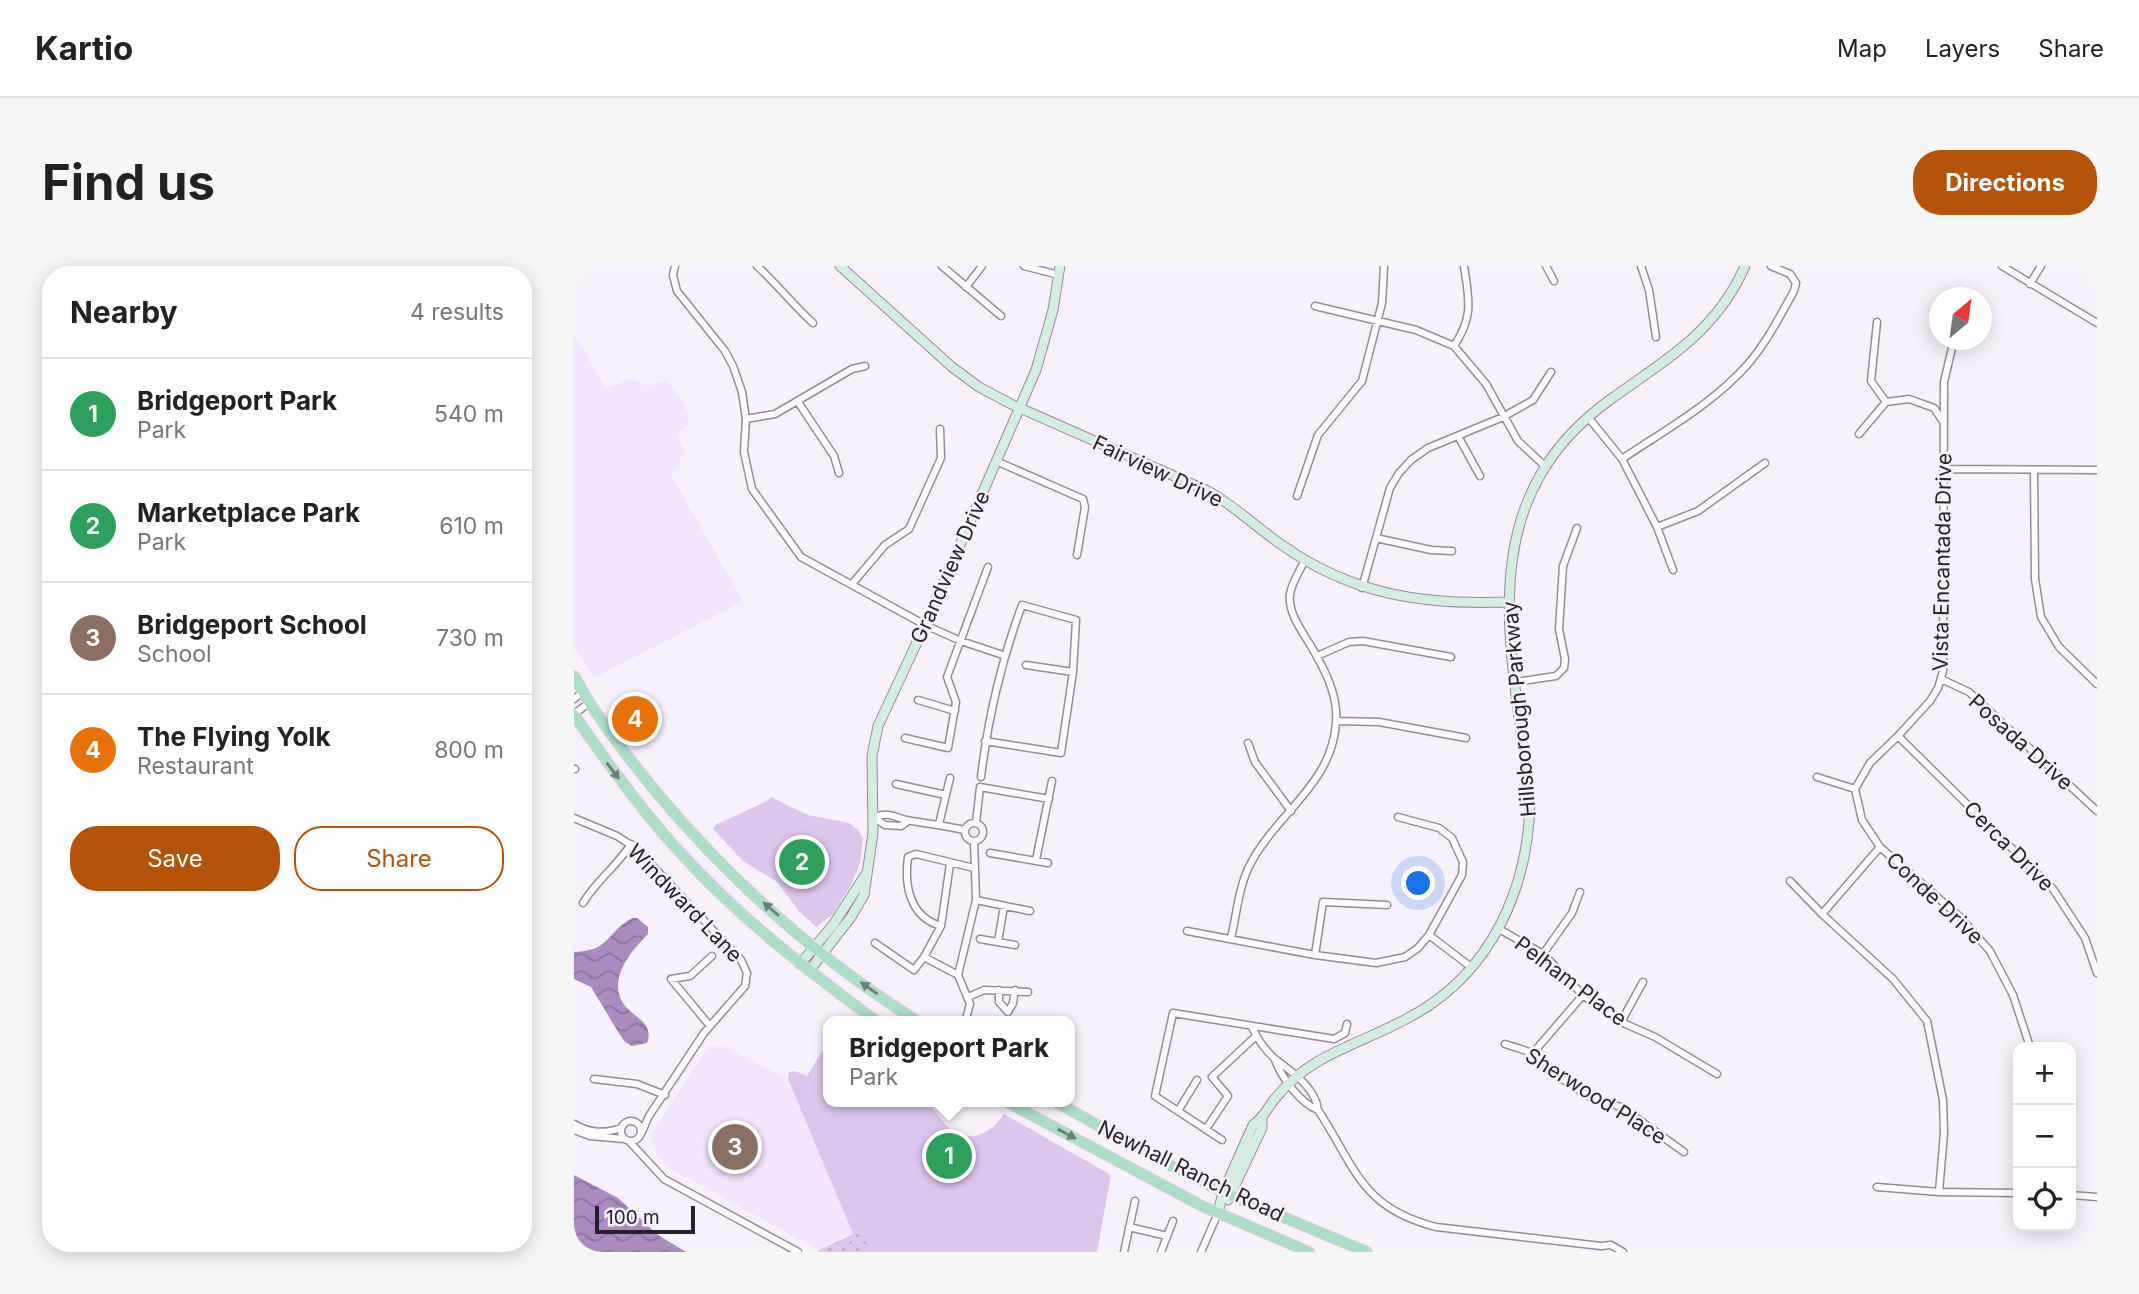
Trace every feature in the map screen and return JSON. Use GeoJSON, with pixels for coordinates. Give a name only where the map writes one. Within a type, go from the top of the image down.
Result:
{"type":"FeatureCollection","features":[{"type":"Feature","properties":{"kind":"main road"},"geometry":{"type":"LineString","coordinates":[[574,676],[589,703],[660,796],[715,857],[818,950],[910,1016]]}},
{"type":"Feature","properties":{"kind":"main road"},"geometry":{"type":"LineString","coordinates":[[574,715],[635,799],[689,862],[731,904],[804,967],[869,1016]]}},
{"type":"Feature","properties":{"kind":"main road","name":"Newhall Ranch Road"},"geometry":{"type":"LineString","coordinates":[[1017,1107],[1218,1213],[1309,1252]]}},
{"type":"Feature","properties":{"kind":"main road","name":"Newhall Ranch Road"},"geometry":{"type":"LineString","coordinates":[[1065,1107],[1228,1194],[1367,1252]]}},
{"type":"Feature","properties":{"kind":"street"},"geometry":{"type":"LineString","coordinates":[[574,270],[579,266]]}},
{"type":"Feature","properties":{"kind":"street"},"geometry":{"type":"LineString","coordinates":[[675,266],[673,275],[677,291],[733,366],[742,392],[746,418],[744,452],[752,489],[801,557],[925,625],[1003,655]]}},
{"type":"Feature","properties":{"kind":"street"},"geometry":{"type":"LineString","coordinates":[[757,266],[813,323]]}},
{"type":"Feature","properties":{"kind":"street","name":"Fairview Drive"},"geometry":{"type":"LineString","coordinates":[[840,266],[979,387],[1020,408],[1208,491],[1306,560],[1362,588],[1422,601],[1507,602]]}},
{"type":"Feature","properties":{"kind":"street"},"geometry":{"type":"LineString","coordinates":[[942,266],[1001,316]]}},
{"type":"Feature","properties":{"kind":"street"},"geometry":{"type":"LineString","coordinates":[[966,287],[982,266]]}},
{"type":"Feature","properties":{"kind":"street"},"geometry":{"type":"LineString","coordinates":[[1024,266],[1060,271]]}},
{"type":"Feature","properties":{"kind":"street"},"geometry":{"type":"LineString","coordinates":[[1297,496],[1318,435],[1362,381],[1382,303],[1384,266]]}},
{"type":"Feature","properties":{"kind":"street"},"geometry":{"type":"LineString","coordinates":[[1454,346],[1463,332],[1469,311],[1464,266]]}},
{"type":"Feature","properties":{"kind":"street"},"geometry":{"type":"LineString","coordinates":[[1546,266],[1554,281]]}},
{"type":"Feature","properties":{"kind":"street"},"geometry":{"type":"LineString","coordinates":[[1641,266],[1649,290],[1656,337]]}},
{"type":"Feature","properties":{"kind":"street","name":"Hillsborough Parkway"},"geometry":{"type":"LineString","coordinates":[[1218,1213],[1262,1128],[1262,1119],[1273,1101],[1293,1080],[1315,1063],[1409,1018],[1453,988],[1499,929],[1521,874],[1530,828],[1530,796],[1507,602],[1512,554],[1526,505],[1546,467],[1566,440],[1588,417],[1689,344],[1727,300],[1745,266]]}},
{"type":"Feature","properties":{"kind":"street"},"geometry":{"type":"LineString","coordinates":[[1622,459],[1718,394],[1748,365],[1768,338],[1796,282],[1790,274],[1771,266]]}},
{"type":"Feature","properties":{"kind":"street"},"geometry":{"type":"LineString","coordinates":[[2001,266],[2097,323]]}},
{"type":"Feature","properties":{"kind":"street"},"geometry":{"type":"LineString","coordinates":[[2030,284],[2041,266]]}},
{"type":"Feature","properties":{"kind":"street","name":"Grandview Drive"},"geometry":{"type":"LineString","coordinates":[[804,967],[861,901],[867,886],[873,817],[871,785],[874,741],[890,699],[1020,408],[1045,343],[1060,271]]}},
{"type":"Feature","properties":{"kind":"street"},"geometry":{"type":"LineString","coordinates":[[1315,306],[1416,330],[1454,346],[1486,384],[1518,441],[1546,467]]}},
{"type":"Feature","properties":{"kind":"street"},"geometry":{"type":"LineString","coordinates":[[1877,322],[1871,381],[1886,402]]}},
{"type":"Feature","properties":{"kind":"street","name":"Vista Encantada Drive"},"geometry":{"type":"LineString","coordinates":[[1855,789],[1870,763],[1930,701],[1943,671],[1944,382],[1952,350]]}},
{"type":"Feature","properties":{"kind":"street"},"geometry":{"type":"LineString","coordinates":[[746,418],[775,414],[852,369],[865,366]]}},
{"type":"Feature","properties":{"kind":"street"},"geometry":{"type":"LineString","coordinates":[[1362,588],[1390,488],[1410,460],[1428,448],[1503,417],[1533,400],[1551,372]]}},
{"type":"Feature","properties":{"kind":"street"},"geometry":{"type":"LineString","coordinates":[[1859,434],[1886,402],[1909,398],[1934,408],[1943,422]]}},
{"type":"Feature","properties":{"kind":"street"},"geometry":{"type":"LineString","coordinates":[[798,402],[834,456],[839,473]]}},
{"type":"Feature","properties":{"kind":"street"},"geometry":{"type":"LineString","coordinates":[[1588,417],[1622,459],[1657,527],[1673,570]]}},
{"type":"Feature","properties":{"kind":"street"},"geometry":{"type":"LineString","coordinates":[[852,584],[885,545],[909,529],[941,458],[940,429]]}},
{"type":"Feature","properties":{"kind":"street"},"geometry":{"type":"LineString","coordinates":[[1458,436],[1480,476]]}},
{"type":"Feature","properties":{"kind":"street"},"geometry":{"type":"LineString","coordinates":[[996,461],[1083,499],[1085,507],[1077,555]]}},
{"type":"Feature","properties":{"kind":"street"},"geometry":{"type":"LineString","coordinates":[[1657,527],[1698,511],[1765,464]]}},
{"type":"Feature","properties":{"kind":"street"},"geometry":{"type":"LineString","coordinates":[[1943,469],[2097,470]]}},
{"type":"Feature","properties":{"kind":"street"},"geometry":{"type":"LineString","coordinates":[[2034,470],[2035,579],[2041,617],[2059,647],[2097,684]]}},
{"type":"Feature","properties":{"kind":"street"},"geometry":{"type":"LineString","coordinates":[[1516,682],[1556,676],[1564,668],[1565,659],[1559,629],[1563,566],[1577,528]]}},
{"type":"Feature","properties":{"kind":"street"},"geometry":{"type":"LineString","coordinates":[[1376,538],[1431,550],[1452,551]]}},
{"type":"Feature","properties":{"kind":"street"},"geometry":{"type":"LineString","coordinates":[[1231,938],[1250,863],[1266,839],[1320,775],[1331,751],[1336,721],[1332,687],[1294,617],[1290,596],[1306,560]]}},
{"type":"Feature","properties":{"kind":"street"},"geometry":{"type":"LineString","coordinates":[[905,738],[948,748],[956,702],[947,677],[988,566]]}},
{"type":"Feature","properties":{"kind":"street"},"geometry":{"type":"LineString","coordinates":[[981,777],[985,741],[1003,655],[1022,605],[1076,620],[1073,672],[1061,753],[985,741]]}},
{"type":"Feature","properties":{"kind":"street"},"geometry":{"type":"LineString","coordinates":[[1317,656],[1349,642],[1363,641],[1451,657]]}},
{"type":"Feature","properties":{"kind":"street"},"geometry":{"type":"LineString","coordinates":[[1026,665],[1073,672]]}},
{"type":"Feature","properties":{"kind":"street","name":"Posada Drive"},"geometry":{"type":"LineString","coordinates":[[1941,679],[1969,692],[2097,811]]}},
{"type":"Feature","properties":{"kind":"street"},"geometry":{"type":"LineString","coordinates":[[574,699],[583,692]]}},
{"type":"Feature","properties":{"kind":"street"},"geometry":{"type":"LineString","coordinates":[[918,700],[955,711]]}},
{"type":"Feature","properties":{"kind":"street"},"geometry":{"type":"LineString","coordinates":[[574,715],[589,703]]}},
{"type":"Feature","properties":{"kind":"street"},"geometry":{"type":"LineString","coordinates":[[1336,721],[1379,722],[1466,738]]}},
{"type":"Feature","properties":{"kind":"street","name":"Cerca Drive"},"geometry":{"type":"LineString","coordinates":[[1898,736],[2053,888],[2085,939],[2097,973]]}},
{"type":"Feature","properties":{"kind":"street"},"geometry":{"type":"LineString","coordinates":[[1248,743],[1255,762],[1291,811]]}},
{"type":"Feature","properties":{"kind":"street"},"geometry":{"type":"LineString","coordinates":[[1817,777],[1855,789]]}},
{"type":"Feature","properties":{"kind":"street"},"geometry":{"type":"LineString","coordinates":[[939,824],[950,778]]}},
{"type":"Feature","properties":{"kind":"street"},"geometry":{"type":"LineString","coordinates":[[1036,860],[1052,781]]}},
{"type":"Feature","properties":{"kind":"street"},"geometry":{"type":"LineString","coordinates":[[896,784],[946,795]]}},
{"type":"Feature","properties":{"kind":"street"},"geometry":{"type":"LineString","coordinates":[[976,823],[981,787],[1049,799]]}},
{"type":"Feature","properties":{"kind":"street","name":"Conde Drive"},"geometry":{"type":"LineString","coordinates":[[1855,789],[1861,820],[1880,846],[1961,918],[1990,951],[2014,995],[2028,1042]]}},
{"type":"Feature","properties":{"kind":"street"},"geometry":{"type":"LineString","coordinates":[[873,817],[898,815],[908,821],[964,830]]}},
{"type":"Feature","properties":{"kind":"street"},"geometry":{"type":"LineString","coordinates":[[873,817],[886,825],[901,827],[908,821]]}},
{"type":"Feature","properties":{"kind":"street"},"geometry":{"type":"LineString","coordinates":[[1186,931],[1315,955],[1377,963],[1405,957],[1418,948],[1429,935],[1462,875],[1462,862],[1452,838],[1438,828],[1398,817]]}},
{"type":"Feature","properties":{"kind":"street","name":"Windward Lane"},"geometry":{"type":"LineString","coordinates":[[574,818],[631,844],[645,855],[746,967],[747,979],[740,993],[710,1026]]}},
{"type":"Feature","properties":{"kind":"street"},"geometry":{"type":"LineString","coordinates":[[976,823],[983,831],[980,839],[974,841],[966,838],[964,830],[967,825],[976,823]]}},
{"type":"Feature","properties":{"kind":"street"},"geometry":{"type":"LineString","coordinates":[[958,975],[976,900],[974,841]]}},
{"type":"Feature","properties":{"kind":"street"},"geometry":{"type":"LineString","coordinates":[[583,904],[593,887],[617,865],[631,844]]}},
{"type":"Feature","properties":{"kind":"street"},"geometry":{"type":"LineString","coordinates":[[1822,914],[1880,846]]}},
{"type":"Feature","properties":{"kind":"street"},"geometry":{"type":"LineString","coordinates":[[990,853],[1048,863]]}},
{"type":"Feature","properties":{"kind":"street"},"geometry":{"type":"LineString","coordinates":[[941,926],[930,923],[916,911],[909,887],[908,857],[916,854],[974,868]]}},
{"type":"Feature","properties":{"kind":"street"},"geometry":{"type":"LineString","coordinates":[[875,943],[914,970],[941,926],[950,864]]}},
{"type":"Feature","properties":{"kind":"street"},"geometry":{"type":"LineString","coordinates":[[1790,881],[1893,979],[1927,1021],[1943,1100],[1940,1192]]}},
{"type":"Feature","properties":{"kind":"street"},"geometry":{"type":"LineString","coordinates":[[1543,954],[1572,913],[1580,892]]}},
{"type":"Feature","properties":{"kind":"street"},"geometry":{"type":"LineString","coordinates":[[976,900],[1030,911]]}},
{"type":"Feature","properties":{"kind":"street"},"geometry":{"type":"LineString","coordinates":[[1315,955],[1323,902],[1387,905]]}},
{"type":"Feature","properties":{"kind":"street"},"geometry":{"type":"LineString","coordinates":[[998,942],[1004,906]]}},
{"type":"Feature","properties":{"kind":"street","name":"Pelham Place"},"geometry":{"type":"LineString","coordinates":[[1499,929],[1543,954],[1583,995],[1621,1022],[1655,1037],[1717,1074]]}},
{"type":"Feature","properties":{"kind":"street"},"geometry":{"type":"LineString","coordinates":[[1429,935],[1471,967]]}},
{"type":"Feature","properties":{"kind":"street"},"geometry":{"type":"LineString","coordinates":[[980,939],[1016,945]]}},
{"type":"Feature","properties":{"kind":"street"},"geometry":{"type":"LineString","coordinates":[[574,1130],[590,1136],[635,1141],[641,1135],[649,1116],[710,1026],[671,979],[690,976],[712,956]]}},
{"type":"Feature","properties":{"kind":"street"},"geometry":{"type":"LineString","coordinates":[[924,957],[958,975],[970,1004],[967,1015]]}},
{"type":"Feature","properties":{"kind":"street"},"geometry":{"type":"LineString","coordinates":[[1621,1022],[1643,982]]}},
{"type":"Feature","properties":{"kind":"street"},"geometry":{"type":"LineString","coordinates":[[968,997],[984,990],[1028,992]]}},
{"type":"Feature","properties":{"kind":"street"},"geometry":{"type":"LineString","coordinates":[[999,990],[999,1002],[1008,1012],[1015,990]]}},
{"type":"Feature","properties":{"kind":"street"},"geometry":{"type":"LineString","coordinates":[[1533,1054],[1583,995]]}},
{"type":"Feature","properties":{"kind":"street"},"geometry":{"type":"LineString","coordinates":[[1222,1140],[1155,1096],[1173,1013],[1334,1039],[1345,1033],[1347,1024]]}},
{"type":"Feature","properties":{"kind":"street"},"geometry":{"type":"LineString","coordinates":[[1252,1027],[1275,1059],[1279,1070],[1317,1100],[1318,1110],[1360,1182],[1378,1201],[1399,1214],[1436,1227],[1603,1249],[1611,1245],[1623,1252]]}},
{"type":"Feature","properties":{"kind":"street"},"geometry":{"type":"LineString","coordinates":[[1206,1129],[1228,1096],[1212,1077],[1256,1036]]}},
{"type":"Feature","properties":{"kind":"street","name":"Sherwood Place"},"geometry":{"type":"LineString","coordinates":[[1505,1044],[1533,1054],[1562,1079],[1590,1097],[1621,1107],[1684,1152]]}},
{"type":"Feature","properties":{"kind":"street"},"geometry":{"type":"LineString","coordinates":[[594,1079],[637,1084],[665,1096]]}},
{"type":"Feature","properties":{"kind":"street"},"geometry":{"type":"LineString","coordinates":[[1178,1111],[1197,1080]]}},
{"type":"Feature","properties":{"kind":"street"},"geometry":{"type":"LineString","coordinates":[[1293,1080],[1305,1102],[1318,1110]]}},
{"type":"Feature","properties":{"kind":"street"},"geometry":{"type":"LineString","coordinates":[[574,1124],[594,1132],[609,1132],[621,1128],[628,1121],[649,1116]]}},
{"type":"Feature","properties":{"kind":"street"},"geometry":{"type":"LineString","coordinates":[[634,1121],[641,1127],[643,1156]]}},
{"type":"Feature","properties":{"kind":"street"},"geometry":{"type":"LineString","coordinates":[[621,1128],[626,1140],[664,1179],[798,1252]]}},
{"type":"Feature","properties":{"kind":"street"},"geometry":{"type":"LineString","coordinates":[[1877,1187],[1940,1192],[2013,1193]]}},
{"type":"Feature","properties":{"kind":"street"},"geometry":{"type":"LineString","coordinates":[[2076,1195],[2097,1197]]}},
{"type":"Feature","properties":{"kind":"street"},"geometry":{"type":"LineString","coordinates":[[1124,1252],[1135,1201]]}},
{"type":"Feature","properties":{"kind":"street"},"geometry":{"type":"LineString","coordinates":[[1201,1252],[1218,1213]]}},
{"type":"Feature","properties":{"kind":"street"},"geometry":{"type":"LineString","coordinates":[[1161,1252],[1173,1221]]}},
{"type":"Feature","properties":{"kind":"street"},"geometry":{"type":"LineString","coordinates":[[1129,1227],[1167,1236]]}},
{"type":"Feature","properties":{"kind":"shaded area"},"geometry":{"type":"Polygon","coordinates":[[[574,336],[607,388],[630,379],[648,386],[667,379],[689,414],[687,425],[677,434],[685,453],[678,468],[671,475],[743,601],[594,678],[574,647],[574,336]]]}},
{"type":"Feature","properties":{"kind":"shaded area"},"geometry":{"type":"Polygon","coordinates":[[[771,797],[808,815],[849,823],[863,838],[860,863],[851,885],[832,915],[816,927],[799,911],[777,882],[743,861],[713,829],[717,824],[771,797]]]}},
{"type":"Feature","properties":{"kind":"shaded area"},"geometry":{"type":"Polygon","coordinates":[[[709,1045],[725,1047],[788,1079],[854,1235],[818,1250],[669,1168],[656,1153],[651,1141],[653,1132],[709,1045]]]}},
{"type":"Feature","properties":{"kind":"shaded area"},"geometry":{"type":"Polygon","coordinates":[[[822,1051],[823,1107],[932,1107],[949,1128],[964,1136],[986,1132],[1004,1114],[1111,1175],[1097,1252],[817,1252],[853,1234],[788,1079],[789,1072],[795,1071],[807,1076],[822,1051]]]}},
{"type":"Feature","properties":{"kind":"shaded area"},"geometry":{"type":"Polygon","coordinates":[[[861,1232],[872,1252],[818,1250],[861,1232]]]}},
{"type":"Feature","properties":{"kind":"water"},"geometry":{"type":"Polygon","coordinates":[[[632,918],[637,918],[648,927],[648,934],[622,968],[618,988],[626,1007],[643,1022],[649,1036],[647,1043],[632,1046],[620,1035],[591,987],[574,979],[574,952],[601,945],[632,918]]]}},
{"type":"Feature","properties":{"kind":"water"},"geometry":{"type":"Polygon","coordinates":[[[574,1175],[618,1198],[658,1235],[686,1252],[574,1252],[574,1175]]]}},
{"type":"Feature","properties":{"kind":"place","name":"The Flying Yolk"},"geometry":{"type":"Point","coordinates":[635,719]}},
{"type":"Feature","properties":{"kind":"place","name":"Marketplace Park"},"geometry":{"type":"Point","coordinates":[802,862]}},
{"type":"Feature","properties":{"kind":"place","name":"Bridgeport School"},"geometry":{"type":"Point","coordinates":[735,1147]}},
{"type":"Feature","properties":{"kind":"place","name":"Bridgeport Park"},"geometry":{"type":"Point","coordinates":[949,1156]}}]}
